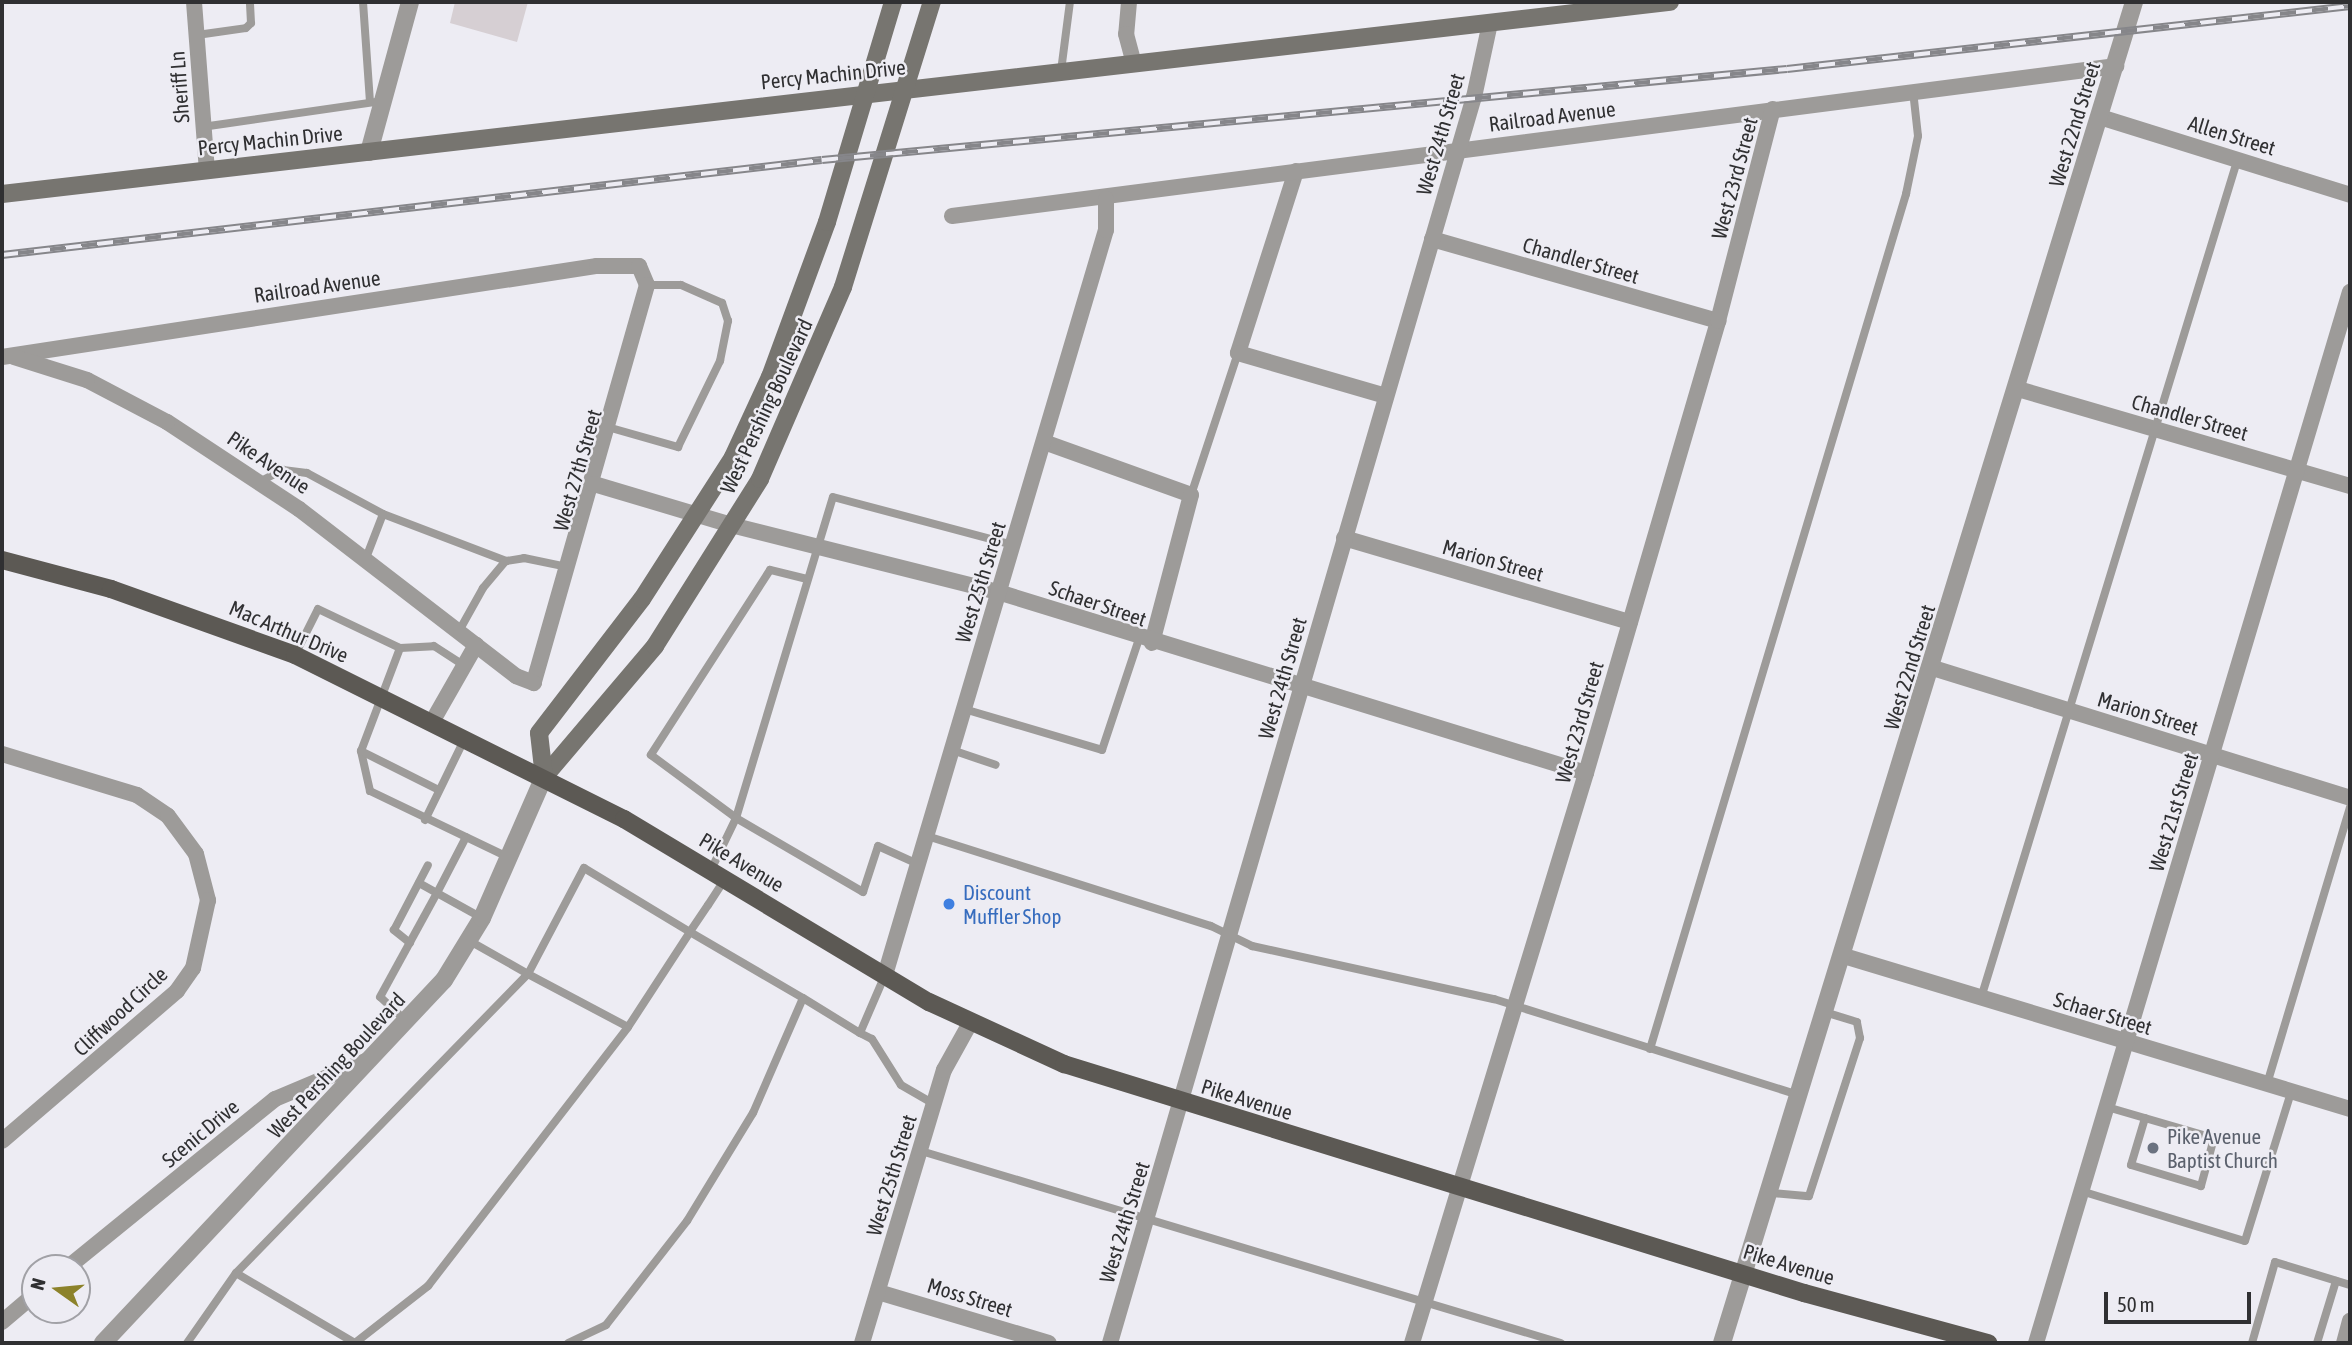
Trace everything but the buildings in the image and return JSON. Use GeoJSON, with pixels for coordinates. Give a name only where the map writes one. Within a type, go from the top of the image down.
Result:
{"type":"FeatureCollection","features":[{"type":"Feature","properties":{"kind":"main road","name":"West Pershing Boulevard"},"geometry":{"type":"LineString","coordinates":[[544,777],[539,733],[642,599],[733,457],[797,311],[893,2]]}},
{"type":"Feature","properties":{"kind":"main road","name":"West Pershing Boulevard"},"geometry":{"type":"LineString","coordinates":[[544,777],[655,646],[735,526],[825,335],[932,2]]}},
{"type":"Feature","properties":{"kind":"main road","name":"Percy Machin Drive"},"geometry":{"type":"LineString","coordinates":[[2,194],[1670,2]]}},
{"type":"Feature","properties":{"kind":"main road","name":"Mac Arthur Drive"},"geometry":{"type":"LineString","coordinates":[[2,560],[123,593],[295,654],[544,777]]}},
{"type":"Feature","properties":{"kind":"main road","name":"Pike Avenue"},"geometry":{"type":"LineString","coordinates":[[544,777],[718,874],[885,975],[971,1023],[1064,1064],[1181,1103],[1747,1275],[1988,1343]]}},
{"type":"Feature","properties":{"kind":"street","name":"Sheriff Ln"},"geometry":{"type":"LineString","coordinates":[[194,2],[207,170]]}},
{"type":"Feature","properties":{"kind":"street"},"geometry":{"type":"LineString","coordinates":[[369,152],[376,102],[410,2]]}},
{"type":"Feature","properties":{"kind":"street"},"geometry":{"type":"LineString","coordinates":[[1129,2],[1126,34],[1133,64]]}},
{"type":"Feature","properties":{"kind":"street","name":"West 22nd Street"},"geometry":{"type":"LineString","coordinates":[[1722,1343],[1747,1275],[1802,1096],[2134,2]]}},
{"type":"Feature","properties":{"kind":"street","name":"West 24th Street"},"geometry":{"type":"LineString","coordinates":[[1110,1343],[1459,149],[1490,23]]}},
{"type":"Feature","properties":{"kind":"street","name":"Railroad Avenue"},"geometry":{"type":"LineString","coordinates":[[952,216],[1106,199],[1459,149],[2116,66]]}},
{"type":"Feature","properties":{"kind":"street","name":"West 23rd Street"},"geometry":{"type":"LineString","coordinates":[[1412,1343],[1586,773],[1718,321],[1773,109]]}},
{"type":"Feature","properties":{"kind":"street","name":"Allen Street"},"geometry":{"type":"LineString","coordinates":[[2100,117],[2350,195]]}},
{"type":"Feature","properties":{"kind":"street"},"geometry":{"type":"LineString","coordinates":[[1296,171],[1238,353],[1386,396]]}},
{"type":"Feature","properties":{"kind":"street","name":"West 25th Street"},"geometry":{"type":"LineString","coordinates":[[885,975],[1106,230],[1106,199]]}},
{"type":"Feature","properties":{"kind":"street","name":"Chandler Street"},"geometry":{"type":"LineString","coordinates":[[1432,239],[1718,321]]}},
{"type":"Feature","properties":{"kind":"street","name":"Railroad Avenue"},"geometry":{"type":"LineString","coordinates":[[8,357],[121,335],[597,266],[639,267],[647,285]]}},
{"type":"Feature","properties":{"kind":"street","name":"West 27th Street"},"geometry":{"type":"LineString","coordinates":[[534,683],[571,568],[611,428],[647,285]]}},
{"type":"Feature","properties":{"kind":"street","name":"West 21st Street"},"geometry":{"type":"LineString","coordinates":[[2036,1343],[2350,292]]}},
{"type":"Feature","properties":{"kind":"street","name":"Pike Avenue"},"geometry":{"type":"LineString","coordinates":[[8,357],[55,367],[111,391],[259,482],[366,558],[516,676],[534,683]]}},
{"type":"Feature","properties":{"kind":"street","name":"Chandler Street"},"geometry":{"type":"LineString","coordinates":[[2018,389],[2350,486]]}},
{"type":"Feature","properties":{"kind":"street"},"geometry":{"type":"LineString","coordinates":[[1044,442],[1191,495],[1145,641]]}},
{"type":"Feature","properties":{"kind":"street","name":"Schaer Street"},"geometry":{"type":"LineString","coordinates":[[594,484],[735,526],[999,592],[1145,641],[1586,773]]}},
{"type":"Feature","properties":{"kind":"street","name":"Marion Street"},"geometry":{"type":"LineString","coordinates":[[1344,538],[1630,622]]}},
{"type":"Feature","properties":{"kind":"street"},"geometry":{"type":"LineString","coordinates":[[432,722],[477,645]]}},
{"type":"Feature","properties":{"kind":"street","name":"Marion Street"},"geometry":{"type":"LineString","coordinates":[[1933,668],[2350,798]]}},
{"type":"Feature","properties":{"kind":"street","name":"Cliffwood Circle"},"geometry":{"type":"LineString","coordinates":[[2,754],[137,795],[168,816],[196,854],[208,900],[193,968],[177,991],[2,1141]]}},
{"type":"Feature","properties":{"kind":"street","name":"West Pershing Boulevard"},"geometry":{"type":"LineString","coordinates":[[103,1343],[409,1023],[470,941],[544,777]]}},
{"type":"Feature","properties":{"kind":"street","name":"Schaer Street"},"geometry":{"type":"LineString","coordinates":[[1844,956],[2350,1110]]}},
{"type":"Feature","properties":{"kind":"street","name":"West 25th Street"},"geometry":{"type":"LineString","coordinates":[[862,1343],[944,1070],[971,1023]]}},
{"type":"Feature","properties":{"kind":"street","name":"Scenic Drive"},"geometry":{"type":"LineString","coordinates":[[84,1254],[275,1099],[377,1056]]}},
{"type":"Feature","properties":{"kind":"street","name":"Moss Street"},"geometry":{"type":"LineString","coordinates":[[878,1292],[1049,1343]]}},
{"type":"Feature","properties":{"kind":"street"},"geometry":{"type":"LineString","coordinates":[[2,1322],[21,1306]]}},
{"type":"Feature","properties":{"kind":"street"},"geometry":{"type":"LineString","coordinates":[[2344,1343],[2350,1321]]}},
{"type":"Feature","properties":{"kind":"lane"},"geometry":{"type":"LineString","coordinates":[[197,35],[246,28],[251,23],[250,2]]}},
{"type":"Feature","properties":{"kind":"lane"},"geometry":{"type":"LineString","coordinates":[[202,127],[376,102],[363,2]]}},
{"type":"Feature","properties":{"kind":"lane"},"geometry":{"type":"LineString","coordinates":[[1061,71],[1070,2]]}},
{"type":"Feature","properties":{"kind":"lane"},"geometry":{"type":"LineString","coordinates":[[1650,1049],[1906,194],[1918,136],[1913,92]]}},
{"type":"Feature","properties":{"kind":"lane"},"geometry":{"type":"LineString","coordinates":[[1981,998],[2238,158]]}},
{"type":"Feature","properties":{"kind":"lane"},"geometry":{"type":"LineString","coordinates":[[611,428],[678,447],[720,361],[728,321],[722,303],[681,285],[647,285]]}},
{"type":"Feature","properties":{"kind":"lane"},"geometry":{"type":"LineString","coordinates":[[1191,495],[1238,353]]}},
{"type":"Feature","properties":{"kind":"lane"},"geometry":{"type":"LineString","coordinates":[[259,482],[283,470],[307,473],[383,514],[506,561],[524,558],[571,568]]}},
{"type":"Feature","properties":{"kind":"lane"},"geometry":{"type":"LineString","coordinates":[[236,1273],[355,1343],[428,1286],[628,1027],[690,932],[718,874],[833,497],[1013,545]]}},
{"type":"Feature","properties":{"kind":"lane"},"geometry":{"type":"LineString","coordinates":[[366,558],[383,514]]}},
{"type":"Feature","properties":{"kind":"lane"},"geometry":{"type":"LineString","coordinates":[[459,631],[506,561]]}},
{"type":"Feature","properties":{"kind":"lane"},"geometry":{"type":"LineString","coordinates":[[807,579],[770,570],[650,755],[736,818],[863,892],[878,846],[918,864]]}},
{"type":"Feature","properties":{"kind":"lane"},"geometry":{"type":"LineString","coordinates":[[295,654],[318,609],[400,649],[434,646],[465,666]]}},
{"type":"Feature","properties":{"kind":"lane"},"geometry":{"type":"LineString","coordinates":[[964,709],[1102,750],[1145,641]]}},
{"type":"Feature","properties":{"kind":"lane"},"geometry":{"type":"LineString","coordinates":[[400,649],[361,751],[370,791],[425,820],[443,833],[466,837],[508,857]]}},
{"type":"Feature","properties":{"kind":"lane"},"geometry":{"type":"LineString","coordinates":[[425,820],[465,738]]}},
{"type":"Feature","properties":{"kind":"lane"},"geometry":{"type":"LineString","coordinates":[[952,750],[996,765]]}},
{"type":"Feature","properties":{"kind":"lane"},"geometry":{"type":"LineString","coordinates":[[361,751],[439,790]]}},
{"type":"Feature","properties":{"kind":"lane"},"geometry":{"type":"LineString","coordinates":[[2267,1084],[2350,807]]}},
{"type":"Feature","properties":{"kind":"lane"},"geometry":{"type":"LineString","coordinates":[[927,836],[1228,934],[1252,946],[1516,1007],[1802,1096]]}},
{"type":"Feature","properties":{"kind":"lane"},"geometry":{"type":"LineString","coordinates":[[409,1023],[380,997],[466,837]]}},
{"type":"Feature","properties":{"kind":"lane"},"geometry":{"type":"LineString","coordinates":[[410,943],[394,930],[428,865]]}},
{"type":"Feature","properties":{"kind":"lane"},"geometry":{"type":"LineString","coordinates":[[187,1343],[236,1273],[528,974],[584,868],[872,1039],[901,1085],[934,1104]]}},
{"type":"Feature","properties":{"kind":"lane"},"geometry":{"type":"LineString","coordinates":[[419,883],[482,918]]}},
{"type":"Feature","properties":{"kind":"lane"},"geometry":{"type":"LineString","coordinates":[[470,941],[628,1027]]}},
{"type":"Feature","properties":{"kind":"lane"},"geometry":{"type":"LineString","coordinates":[[860,1032],[885,975]]}},
{"type":"Feature","properties":{"kind":"lane"},"geometry":{"type":"LineString","coordinates":[[568,1343],[606,1325],[687,1221],[753,1113],[803,999]]}},
{"type":"Feature","properties":{"kind":"lane"},"geometry":{"type":"LineString","coordinates":[[1772,1193],[1809,1196],[1860,1038],[1857,1022],[1827,1013]]}},
{"type":"Feature","properties":{"kind":"lane"},"geometry":{"type":"LineString","coordinates":[[2081,1191],[2245,1241],[2291,1091]]}},
{"type":"Feature","properties":{"kind":"lane"},"geometry":{"type":"LineString","coordinates":[[2107,1107],[2145,1118],[2214,1139],[2201,1186],[2131,1165],[2145,1118]]}},
{"type":"Feature","properties":{"kind":"lane"},"geometry":{"type":"LineString","coordinates":[[921,1151],[1561,1343]]}},
{"type":"Feature","properties":{"kind":"lane"},"geometry":{"type":"LineString","coordinates":[[2252,1343],[2275,1262],[2350,1285]]}},
{"type":"Feature","properties":{"kind":"lane"},"geometry":{"type":"LineString","coordinates":[[2317,1343],[2336,1281]]}},
{"type":"Feature","properties":{"kind":"railway"},"geometry":{"type":"LineString","coordinates":[[2,255],[822,160],[1787,69],[2350,6]]}},
{"type":"Feature","properties":{"kind":"place","name":"Discount Muffler Shop"},"geometry":{"type":"Point","coordinates":[949,904]}},
{"type":"Feature","properties":{"kind":"place","name":"Pike Avenue Baptist Church"},"geometry":{"type":"Point","coordinates":[2153,1148]}}]}
